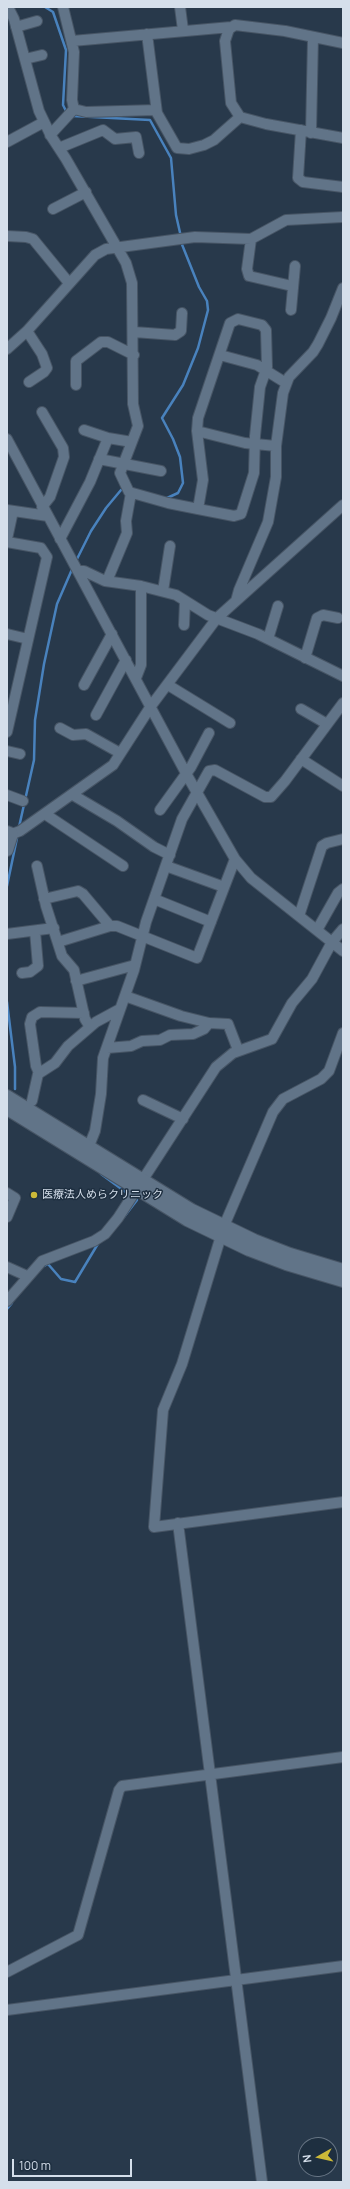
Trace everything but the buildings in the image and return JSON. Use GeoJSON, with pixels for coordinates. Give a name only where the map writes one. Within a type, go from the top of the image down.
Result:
{"type":"FeatureCollection","features":[{"type":"Feature","properties":{"kind":"street"},"geometry":{"type":"LineString","coordinates":[[8,7],[16,27],[37,107],[50,135],[86,192],[128,267],[132,283],[134,332],[133,404],[138,426],[120,475],[127,490],[131,494],[198,509],[234,516],[242,513],[254,477],[260,387],[266,370],[266,332],[264,327],[260,324],[234,319],[230,323],[200,410],[197,431],[203,474],[198,509]]}},
{"type":"Feature","properties":{"kind":"street"},"geometry":{"type":"LineString","coordinates":[[63,7],[72,41],[74,63],[72,100],[74,108]]}},
{"type":"Feature","properties":{"kind":"street"},"geometry":{"type":"LineString","coordinates":[[180,7],[183,30]]}},
{"type":"Feature","properties":{"kind":"street"},"geometry":{"type":"LineString","coordinates":[[16,27],[37,21]]}},
{"type":"Feature","properties":{"kind":"street"},"geometry":{"type":"LineString","coordinates":[[72,41],[183,30],[231,27],[235,25],[270,29],[343,43]]}},
{"type":"Feature","properties":{"kind":"street"},"geometry":{"type":"LineString","coordinates":[[231,27],[226,33],[225,41],[229,96],[232,107],[240,117],[266,124],[343,138]]}},
{"type":"Feature","properties":{"kind":"street"},"geometry":{"type":"LineString","coordinates":[[147,34],[156,110],[174,146],[181,150],[204,146],[214,140],[240,117]]}},
{"type":"Feature","properties":{"kind":"street"},"geometry":{"type":"LineString","coordinates":[[311,132],[313,37]]}},
{"type":"Feature","properties":{"kind":"street"},"geometry":{"type":"LineString","coordinates":[[25,59],[42,55]]}},
{"type":"Feature","properties":{"kind":"street"},"geometry":{"type":"LineString","coordinates":[[74,108],[86,112],[156,110]]}},
{"type":"Feature","properties":{"kind":"street"},"geometry":{"type":"LineString","coordinates":[[50,135],[74,108]]}},
{"type":"Feature","properties":{"kind":"street"},"geometry":{"type":"LineString","coordinates":[[7,142],[44,122]]}},
{"type":"Feature","properties":{"kind":"street"},"geometry":{"type":"LineString","coordinates":[[59,148],[103,130],[115,139],[136,137],[139,152]]}},
{"type":"Feature","properties":{"kind":"street"},"geometry":{"type":"LineString","coordinates":[[300,130],[298,178],[303,182],[343,187]]}},
{"type":"Feature","properties":{"kind":"street"},"geometry":{"type":"LineString","coordinates":[[53,209],[86,192]]}},
{"type":"Feature","properties":{"kind":"street"},"geometry":{"type":"LineString","coordinates":[[7,349],[28,331],[69,283],[101,251],[116,247],[195,237],[251,239],[286,220],[343,217]]}},
{"type":"Feature","properties":{"kind":"street"},"geometry":{"type":"LineString","coordinates":[[7,236],[33,239],[69,283]]}},
{"type":"Feature","properties":{"kind":"street"},"geometry":{"type":"LineString","coordinates":[[251,239],[247,269],[248,276],[292,286]]}},
{"type":"Feature","properties":{"kind":"street"},"geometry":{"type":"LineString","coordinates":[[291,310],[295,266]]}},
{"type":"Feature","properties":{"kind":"street"},"geometry":{"type":"LineString","coordinates":[[236,601],[239,590],[268,522],[276,477],[276,446],[283,393],[286,383],[313,352],[332,318],[343,288]]}},
{"type":"Feature","properties":{"kind":"street"},"geometry":{"type":"LineString","coordinates":[[134,332],[175,335],[181,331],[182,313]]}},
{"type":"Feature","properties":{"kind":"street"},"geometry":{"type":"LineString","coordinates":[[28,331],[42,354],[46,366],[44,372],[29,382]]}},
{"type":"Feature","properties":{"kind":"street"},"geometry":{"type":"LineString","coordinates":[[76,385],[76,361],[101,342],[108,342],[134,354]]}},
{"type":"Feature","properties":{"kind":"street"},"geometry":{"type":"LineString","coordinates":[[220,355],[257,365],[286,383]]}},
{"type":"Feature","properties":{"kind":"street"},"geometry":{"type":"LineString","coordinates":[[42,412],[62,448],[64,457],[45,512]]}},
{"type":"Feature","properties":{"kind":"street"},"geometry":{"type":"LineString","coordinates":[[84,430],[108,438],[132,442]]}},
{"type":"Feature","properties":{"kind":"street"},"geometry":{"type":"LineString","coordinates":[[197,431],[255,444],[276,446]]}},
{"type":"Feature","properties":{"kind":"street"},"geometry":{"type":"LineString","coordinates":[[60,538],[108,438]]}},
{"type":"Feature","properties":{"kind":"street"},"geometry":{"type":"LineString","coordinates":[[8,445],[71,558],[187,774],[236,859],[251,878],[343,951]]}},
{"type":"Feature","properties":{"kind":"street"},"geometry":{"type":"LineString","coordinates":[[99,459],[123,465],[161,471]]}},
{"type":"Feature","properties":{"kind":"street"},"geometry":{"type":"LineString","coordinates":[[107,581],[127,533],[126,521],[131,494]]}},
{"type":"Feature","properties":{"kind":"street"},"geometry":{"type":"LineString","coordinates":[[7,850],[9,833],[20,831],[108,769],[151,706],[217,618],[343,505]]}},
{"type":"Feature","properties":{"kind":"street"},"geometry":{"type":"LineString","coordinates":[[7,539],[10,511],[45,512]]}},
{"type":"Feature","properties":{"kind":"street"},"geometry":{"type":"LineString","coordinates":[[7,542],[41,548],[47,557],[7,732]]}},
{"type":"Feature","properties":{"kind":"street"},"geometry":{"type":"LineString","coordinates":[[163,591],[170,546]]}},
{"type":"Feature","properties":{"kind":"street"},"geometry":{"type":"LineString","coordinates":[[78,571],[84,571],[107,581],[163,591],[217,618],[268,639],[343,676]]}},
{"type":"Feature","properties":{"kind":"street"},"geometry":{"type":"LineString","coordinates":[[136,678],[141,665],[141,586]]}},
{"type":"Feature","properties":{"kind":"street"},"geometry":{"type":"LineString","coordinates":[[184,625],[185,601]]}},
{"type":"Feature","properties":{"kind":"street"},"geometry":{"type":"LineString","coordinates":[[268,639],[278,606]]}},
{"type":"Feature","properties":{"kind":"street"},"geometry":{"type":"LineString","coordinates":[[305,658],[317,618],[323,615],[338,618]]}},
{"type":"Feature","properties":{"kind":"street"},"geometry":{"type":"LineString","coordinates":[[7,634],[28,639]]}},
{"type":"Feature","properties":{"kind":"street"},"geometry":{"type":"LineString","coordinates":[[84,685],[112,634]]}},
{"type":"Feature","properties":{"kind":"street"},"geometry":{"type":"LineString","coordinates":[[96,715],[126,660]]}},
{"type":"Feature","properties":{"kind":"street"},"geometry":{"type":"LineString","coordinates":[[168,685],[230,723]]}},
{"type":"Feature","properties":{"kind":"street"},"geometry":{"type":"LineString","coordinates":[[89,1146],[96,1131],[101,1094],[103,1058],[135,966],[154,899],[182,819],[209,771],[214,770],[265,797],[271,797],[343,703]]}},
{"type":"Feature","properties":{"kind":"street"},"geometry":{"type":"LineString","coordinates":[[301,709],[327,724]]}},
{"type":"Feature","properties":{"kind":"street"},"geometry":{"type":"LineString","coordinates":[[60,728],[73,735],[85,734],[120,753]]}},
{"type":"Feature","properties":{"kind":"street"},"geometry":{"type":"LineString","coordinates":[[160,810],[187,774],[209,733]]}},
{"type":"Feature","properties":{"kind":"street"},"geometry":{"type":"LineString","coordinates":[[7,751],[20,754]]}},
{"type":"Feature","properties":{"kind":"street"},"geometry":{"type":"LineString","coordinates":[[301,759],[343,786]]}},
{"type":"Feature","properties":{"kind":"street"},"geometry":{"type":"LineString","coordinates":[[7,795],[23,801]]}},
{"type":"Feature","properties":{"kind":"street"},"geometry":{"type":"LineString","coordinates":[[73,795],[117,821],[154,847],[170,855]]}},
{"type":"Feature","properties":{"kind":"street"},"geometry":{"type":"LineString","coordinates":[[45,814],[123,866]]}},
{"type":"Feature","properties":{"kind":"street"},"geometry":{"type":"LineString","coordinates":[[299,916],[322,846],[327,843],[343,839]]}},
{"type":"Feature","properties":{"kind":"street"},"geometry":{"type":"LineString","coordinates":[[58,942],[110,926],[117,926],[197,958],[236,859]]}},
{"type":"Feature","properties":{"kind":"street"},"geometry":{"type":"LineString","coordinates":[[37,866],[44,899],[62,956],[73,968],[84,1013],[90,1027]]}},
{"type":"Feature","properties":{"kind":"street"},"geometry":{"type":"LineString","coordinates":[[166,866],[224,887]]}},
{"type":"Feature","properties":{"kind":"street"},"geometry":{"type":"LineString","coordinates":[[317,930],[338,893],[343,889]]}},
{"type":"Feature","properties":{"kind":"street"},"geometry":{"type":"LineString","coordinates":[[44,899],[78,891],[83,894],[110,926]]}},
{"type":"Feature","properties":{"kind":"street"},"geometry":{"type":"LineString","coordinates":[[154,899],[211,922]]}},
{"type":"Feature","properties":{"kind":"street"},"geometry":{"type":"LineString","coordinates":[[7,934],[54,928]]}},
{"type":"Feature","properties":{"kind":"street"},"geometry":{"type":"LineString","coordinates":[[7,1301],[27,1276],[42,1261],[94,1241],[105,1234],[183,1119],[216,1067],[238,1050],[272,1040],[292,1003],[312,979],[332,942],[343,929]]}},
{"type":"Feature","properties":{"kind":"street"},"geometry":{"type":"LineString","coordinates":[[22,973],[30,972],[38,966],[35,931]]}},
{"type":"Feature","properties":{"kind":"street"},"geometry":{"type":"LineString","coordinates":[[76,980],[135,966]]}},
{"type":"Feature","properties":{"kind":"street"},"geometry":{"type":"LineString","coordinates":[[125,996],[181,1016],[209,1023],[222,1023],[229,1025],[238,1050]]}},
{"type":"Feature","properties":{"kind":"street"},"geometry":{"type":"LineString","coordinates":[[39,1073],[55,1063],[68,1046],[90,1027],[120,1009]]}},
{"type":"Feature","properties":{"kind":"street"},"geometry":{"type":"LineString","coordinates":[[32,1101],[36,1080],[39,1073],[30,1024],[32,1017],[40,1012],[84,1013]]}},
{"type":"Feature","properties":{"kind":"street"},"geometry":{"type":"LineString","coordinates":[[107,1048],[131,1046],[142,1041],[160,1040],[170,1035],[194,1034],[204,1029],[209,1023]]}},
{"type":"Feature","properties":{"kind":"street"},"geometry":{"type":"LineString","coordinates":[[343,1033],[329,1072],[321,1079],[283,1099],[273,1112],[223,1232],[182,1364],[163,1410],[154,1526],[343,1502]]}},
{"type":"Feature","properties":{"kind":"street"},"geometry":{"type":"LineString","coordinates":[[7,1096],[89,1146],[187,1220],[343,1270]]}},
{"type":"Feature","properties":{"kind":"street"},"geometry":{"type":"LineString","coordinates":[[142,1100],[183,1119]]}},
{"type":"Feature","properties":{"kind":"street"},"geometry":{"type":"LineString","coordinates":[[7,1109],[139,1184]]}},
{"type":"Feature","properties":{"kind":"street"},"geometry":{"type":"LineString","coordinates":[[7,1193],[15,1198],[7,1217]]}},
{"type":"Feature","properties":{"kind":"street"},"geometry":{"type":"LineString","coordinates":[[223,1232],[286,1264],[343,1281]]}},
{"type":"Feature","properties":{"kind":"street"},"geometry":{"type":"LineString","coordinates":[[7,1267],[27,1276]]}},
{"type":"Feature","properties":{"kind":"street"},"geometry":{"type":"LineString","coordinates":[[178,1523],[262,2182]]}},
{"type":"Feature","properties":{"kind":"street"},"geometry":{"type":"LineString","coordinates":[[7,1972],[78,1935],[121,1788],[127,1785],[343,1757]]}},
{"type":"Feature","properties":{"kind":"street"},"geometry":{"type":"LineString","coordinates":[[7,2010],[343,1966]]}},
{"type":"Feature","properties":{"kind":"waterway"},"geometry":{"type":"LineString","coordinates":[[45,7],[53,12],[66,50],[63,105],[67,113]]}},
{"type":"Feature","properties":{"kind":"waterway"},"geometry":{"type":"LineString","coordinates":[[73,116],[150,120],[171,158],[176,215],[181,237]]}},
{"type":"Feature","properties":{"kind":"waterway"},"geometry":{"type":"LineString","coordinates":[[167,498],[178,493],[183,483],[180,457],[162,418],[183,385],[198,348],[208,310],[207,301],[199,287],[181,242]]}},
{"type":"Feature","properties":{"kind":"waterway"},"geometry":{"type":"LineString","coordinates":[[76,561],[91,531],[106,508],[121,490],[125,489]]}},
{"type":"Feature","properties":{"kind":"waterway"},"geometry":{"type":"LineString","coordinates":[[19,827],[34,760],[35,720],[44,664],[57,604],[73,567]]}},
{"type":"Feature","properties":{"kind":"waterway"},"geometry":{"type":"LineString","coordinates":[[7,886],[17,838]]}},
{"type":"Feature","properties":{"kind":"waterway"},"geometry":{"type":"LineString","coordinates":[[7,1002],[15,1067],[15,1089]]}},
{"type":"Feature","properties":{"kind":"waterway"},"geometry":{"type":"LineString","coordinates":[[101,1174],[131,1196]]}},
{"type":"Feature","properties":{"kind":"waterway"},"geometry":{"type":"LineString","coordinates":[[124,1217],[137,1200],[135,1199]]}},
{"type":"Feature","properties":{"kind":"waterway"},"geometry":{"type":"LineString","coordinates":[[42,1267],[48,1264],[61,1279],[75,1282],[99,1242]]}},
{"type":"Feature","properties":{"kind":"waterway"},"geometry":{"type":"LineString","coordinates":[[7,1309],[12,1303]]}},
{"type":"Feature","properties":{"kind":"place","name":"医療法人めらクリニック"},"geometry":{"type":"Point","coordinates":[34,1195]}}]}
